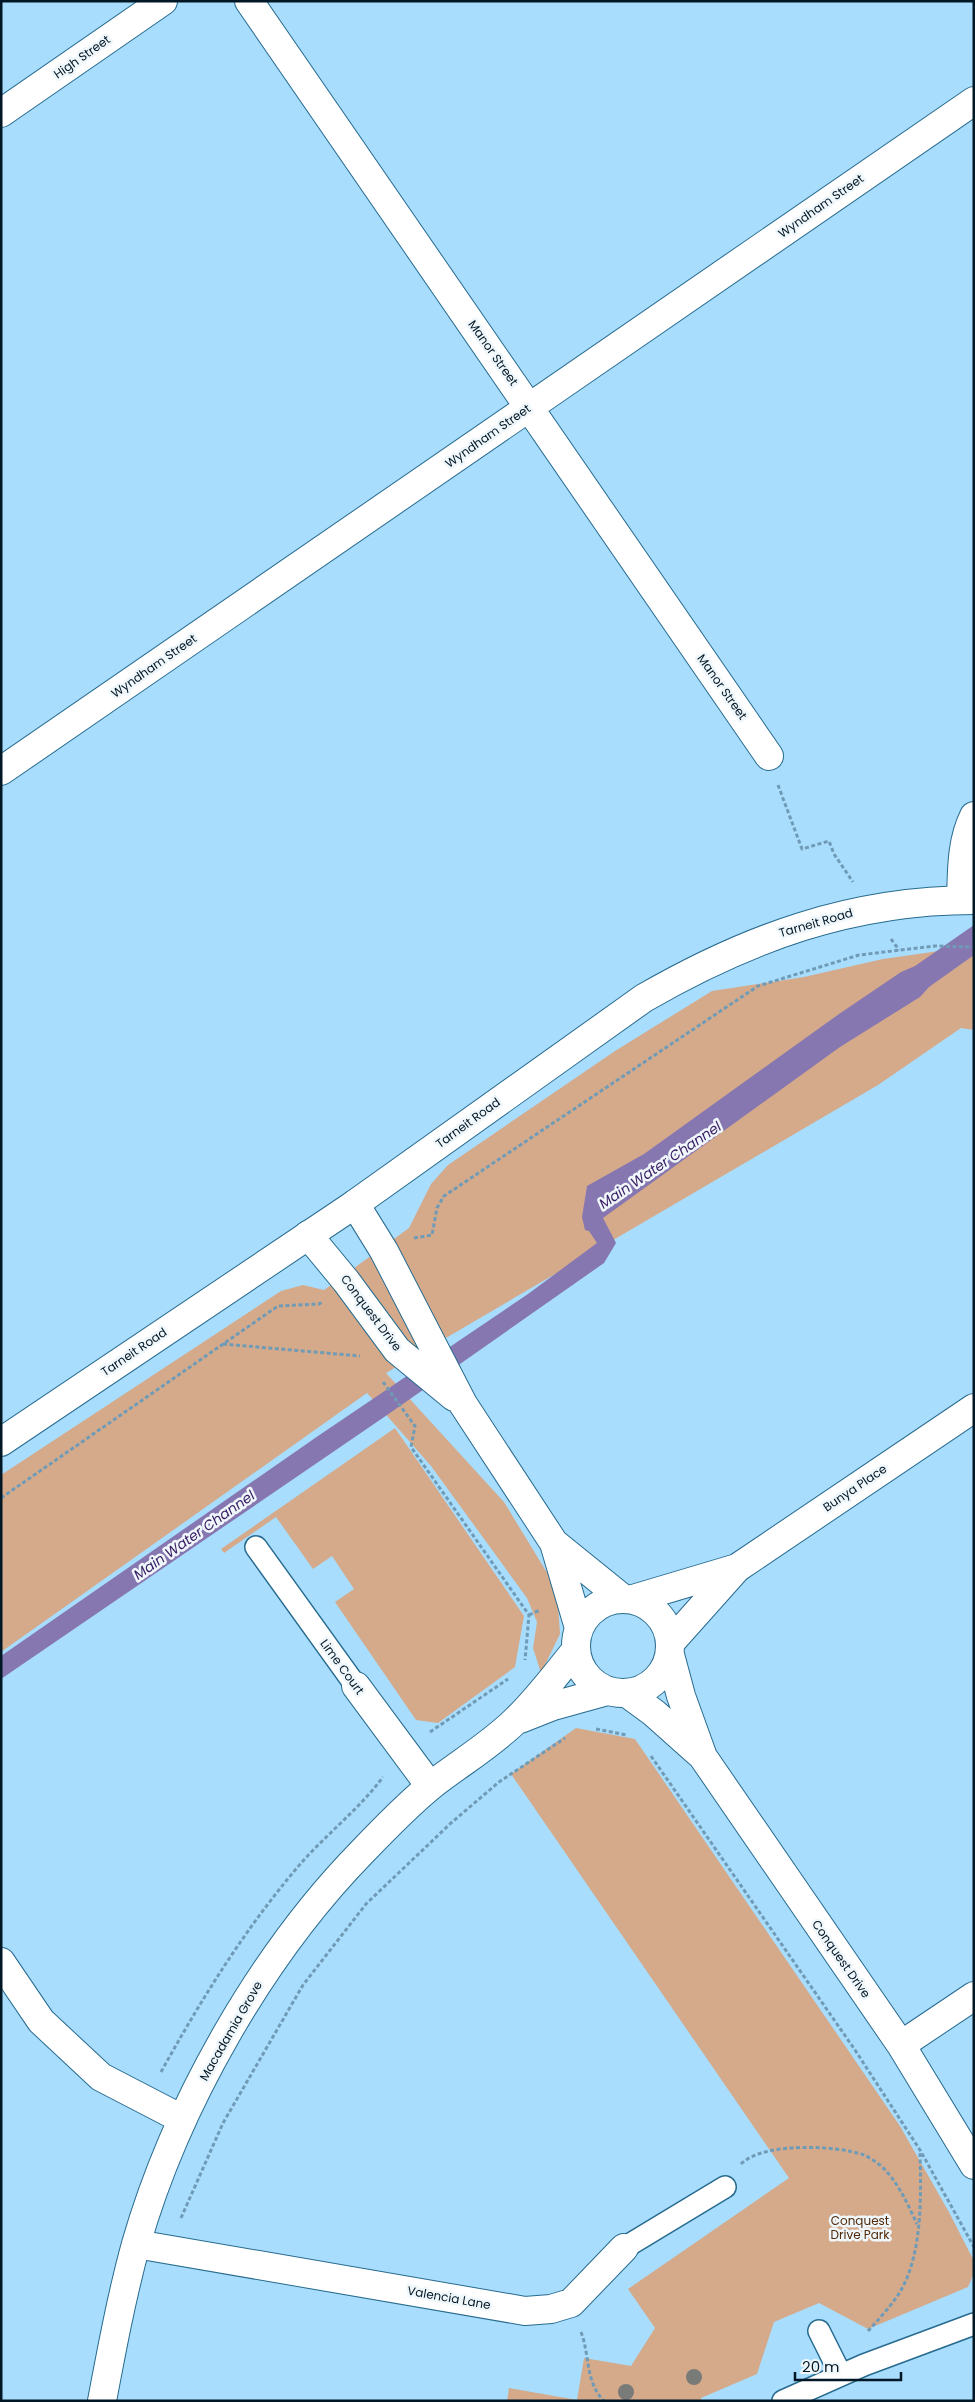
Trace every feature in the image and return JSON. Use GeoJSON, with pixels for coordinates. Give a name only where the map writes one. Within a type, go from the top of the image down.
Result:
{"type":"FeatureCollection","features":[{"type":"Feature","properties":{"kind":"street","name":"High Street"},"geometry":{"type":"LineString","coordinates":[[1,113],[163,1]]}},
{"type":"Feature","properties":{"kind":"street","name":"Manor Street"},"geometry":{"type":"LineString","coordinates":[[249,1],[769,756]]}},
{"type":"Feature","properties":{"kind":"street","name":"Wyndham Street"},"geometry":{"type":"LineString","coordinates":[[1,771],[974,101]]}},
{"type":"Feature","properties":{"kind":"street"},"geometry":{"type":"LineString","coordinates":[[967,900],[962,861],[968,827],[974,816]]}},
{"type":"Feature","properties":{"kind":"street","name":"Tarneit Road"},"geometry":{"type":"LineString","coordinates":[[1,1442],[355,1204],[644,998],[678,978],[727,953],[776,935],[870,908],[967,900]]}},
{"type":"Feature","properties":{"kind":"street","name":"Conquest Drive"},"geometry":{"type":"LineString","coordinates":[[355,1204],[384,1251],[463,1404],[554,1542],[628,1599]]}},
{"type":"Feature","properties":{"kind":"street","name":"Conquest Drive"},"geometry":{"type":"LineString","coordinates":[[308,1235],[346,1281],[397,1350],[463,1404]]}},
{"type":"Feature","properties":{"kind":"street","name":"Bunya Place"},"geometry":{"type":"LineString","coordinates":[[671,1649],[737,1568],[974,1408]]}},
{"type":"Feature","properties":{"kind":"street","name":"Conquest Drive"},"geometry":{"type":"LineString","coordinates":[[554,1542],[577,1639]]}},
{"type":"Feature","properties":{"kind":"street","name":"Bunya Place"},"geometry":{"type":"LineString","coordinates":[[628,1599],[737,1568]]}},
{"type":"Feature","properties":{"kind":"street"},"geometry":{"type":"LineString","coordinates":[[628,1599],[647,1605],[659,1615],[667,1628],[671,1649],[665,1669],[655,1682],[643,1690],[618,1692],[595,1685],[586,1675],[579,1663],[577,1639],[586,1616],[597,1606],[609,1600],[628,1599]]}},
{"type":"Feature","properties":{"kind":"street","name":"Macadamia Grove"},"geometry":{"type":"LineString","coordinates":[[102,2401],[115,2332],[136,2244],[154,2189],[182,2119],[217,2051],[249,1997],[306,1918],[362,1852],[430,1786],[516,1720],[558,1673],[577,1639]]}},
{"type":"Feature","properties":{"kind":"street","name":"Conquest Drive"},"geometry":{"type":"LineString","coordinates":[[671,1649],[681,1696],[703,1757]]}},
{"type":"Feature","properties":{"kind":"street","name":"Lime Court"},"geometry":{"type":"LineString","coordinates":[[356,1686],[430,1786]]}},
{"type":"Feature","properties":{"kind":"street","name":"Conquest Drive"},"geometry":{"type":"LineString","coordinates":[[618,1692],[654,1713],[703,1757],[900,2045],[974,2165]]}},
{"type":"Feature","properties":{"kind":"street","name":"Macadamia Grove"},"geometry":{"type":"LineString","coordinates":[[516,1720],[574,1700],[618,1692]]}},
{"type":"Feature","properties":{"kind":"street"},"geometry":{"type":"LineString","coordinates":[[1,1962],[41,2022],[101,2077],[182,2119]]}},
{"type":"Feature","properties":{"kind":"street"},"geometry":{"type":"LineString","coordinates":[[900,2045],[974,1996]]}},
{"type":"Feature","properties":{"kind":"street","name":"Valencia Lane"},"geometry":{"type":"LineString","coordinates":[[136,2244],[525,2311],[550,2309],[571,2303]]}},
{"type":"Feature","properties":{"kind":"street"},"geometry":{"type":"LineString","coordinates":[[571,2303],[624,2248]]}},
{"type":"Feature","properties":{"kind":"lane","name":"Lime Court"},"geometry":{"type":"LineString","coordinates":[[256,1546],[356,1686]]}},
{"type":"Feature","properties":{"kind":"lane"},"geometry":{"type":"LineString","coordinates":[[624,2248],[725,2187]]}},
{"type":"Feature","properties":{"kind":"lane"},"geometry":{"type":"LineString","coordinates":[[783,2401],[838,2368],[974,2324]]}},
{"type":"Feature","properties":{"kind":"lane"},"geometry":{"type":"LineString","coordinates":[[820,2331],[838,2368]]}},
{"type":"Feature","properties":{"kind":"path"},"geometry":{"type":"LineString","coordinates":[[769,756],[781,796],[802,849],[829,841],[834,854],[899,950]]}},
{"type":"Feature","properties":{"kind":"path"},"geometry":{"type":"LineString","coordinates":[[384,1251],[398,1241],[432,1235],[437,1208],[444,1196],[758,986],[859,955],[935,946],[974,947]]}},
{"type":"Feature","properties":{"kind":"path"},"geometry":{"type":"LineString","coordinates":[[1,1498],[278,1306],[320,1304],[346,1281]]}},
{"type":"Feature","properties":{"kind":"path"},"geometry":{"type":"LineString","coordinates":[[224,1344],[364,1356]]}},
{"type":"Feature","properties":{"kind":"path"},"geometry":{"type":"LineString","coordinates":[[381,1380],[415,1426],[411,1447],[529,1615],[525,1660],[558,1673]]}},
{"type":"Feature","properties":{"kind":"path"},"geometry":{"type":"LineString","coordinates":[[574,1700],[582,1726]]}},
{"type":"Feature","properties":{"kind":"path"},"geometry":{"type":"LineString","coordinates":[[172,2250],[181,2219],[223,2123],[303,1986],[366,1904],[451,1822],[499,1782],[582,1726],[628,1736]]}},
{"type":"Feature","properties":{"kind":"path"},"geometry":{"type":"LineString","coordinates":[[649,1754],[849,2043],[920,2150],[974,2248]]}},
{"type":"Feature","properties":{"kind":"path"},"geometry":{"type":"LineString","coordinates":[[725,2187],[735,2171],[752,2156],[781,2150],[841,2149],[866,2156],[886,2170],[901,2190],[917,2224]]}},
{"type":"Feature","properties":{"kind":"path"},"geometry":{"type":"LineString","coordinates":[[838,2368],[900,2291],[914,2256],[921,2205],[920,2150]]}},
{"type":"Feature","properties":{"kind":"path"},"geometry":{"type":"LineString","coordinates":[[571,2303],[586,2344],[592,2382],[604,2401]]}},
{"type":"Feature","properties":{"kind":"green space"},"geometry":{"type":"Polygon","coordinates":[[[974,946],[974,1030],[961,1028],[878,1085],[386,1373],[504,1502],[557,1589],[560,1634],[541,1673],[533,1648],[537,1622],[527,1598],[431,1466],[367,1393],[1,1652],[1,1475],[281,1291],[303,1285],[324,1290],[409,1228],[431,1184],[448,1165],[615,1051],[712,991],[804,977],[883,959],[974,946]]]}},
{"type":"Feature","properties":{"kind":"green space"},"geometry":{"type":"Polygon","coordinates":[[[395,1428],[524,1616],[515,1667],[438,1723],[416,1720],[335,1602],[354,1589],[332,1556],[313,1569],[276,1517],[224,1553],[221,1549],[395,1428]]]}},
{"type":"Feature","properties":{"kind":"green space","name":"Conquest Drive Park"},"geometry":{"type":"Polygon","coordinates":[[[576,1728],[635,1739],[900,2126],[950,2214],[974,2261],[974,2273],[968,2287],[868,2329],[819,2303],[774,2322],[757,2374],[701,2398],[701,2401],[507,2401],[509,2388],[577,2400],[584,2358],[631,2366],[655,2328],[628,2289],[789,2178],[511,1774],[576,1728]]]}},
{"type":"Feature","properties":{"kind":"water","name":"Main Water Channel"},"geometry":{"type":"Polygon","coordinates":[[[974,925],[974,955],[929,987],[920,997],[840,1047],[603,1218],[616,1243],[604,1263],[390,1413],[1,1679],[1,1656],[318,1436],[528,1294],[597,1243],[589,1231],[585,1230],[582,1217],[587,1186],[644,1154],[839,1014],[901,972],[915,966],[974,925]]]}}]}
